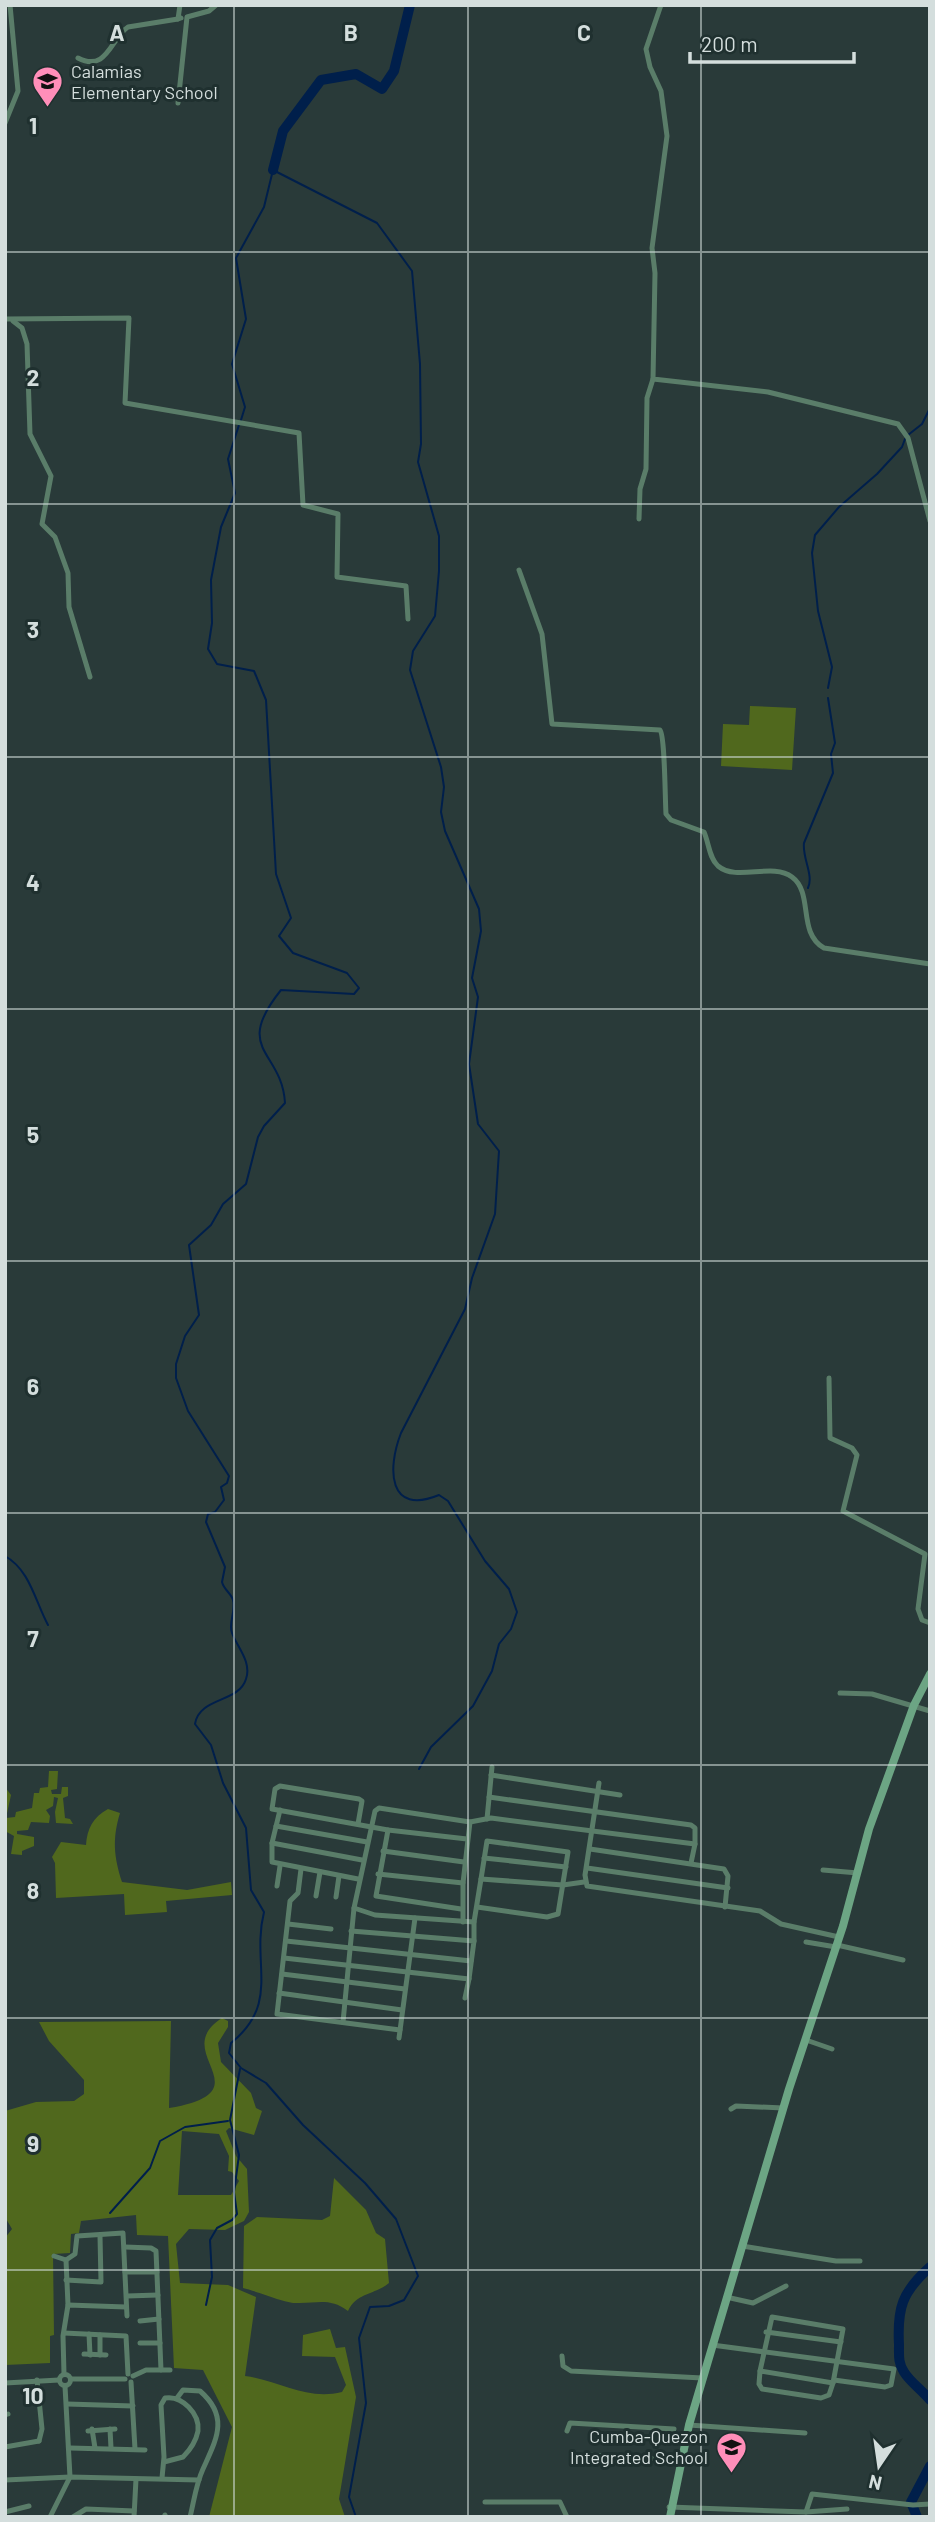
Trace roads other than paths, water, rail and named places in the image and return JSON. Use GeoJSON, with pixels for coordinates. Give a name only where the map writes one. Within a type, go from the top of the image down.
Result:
{"type":"FeatureCollection","features":[{"type":"Feature","properties":{"kind":"street"},"geometry":{"type":"LineString","coordinates":[[5,122],[17,100],[10,5]]}},
{"type":"Feature","properties":{"kind":"street"},"geometry":{"type":"LineString","coordinates":[[178,19],[180,5]]}},
{"type":"Feature","properties":{"kind":"street"},"geometry":{"type":"LineString","coordinates":[[78,58],[89,61],[108,54],[128,27],[187,17],[209,11],[216,5]]}},
{"type":"Feature","properties":{"kind":"street"},"geometry":{"type":"LineString","coordinates":[[639,519],[640,489],[646,469],[648,398],[653,379],[655,273],[652,248],[667,136],[661,91],[650,67],[646,49],[661,5]]}},
{"type":"Feature","properties":{"kind":"street"},"geometry":{"type":"LineString","coordinates":[[178,103],[187,17]]}},
{"type":"Feature","properties":{"kind":"street"},"geometry":{"type":"LineString","coordinates":[[5,52],[13,51]]}},
{"type":"Feature","properties":{"kind":"street"},"geometry":{"type":"LineString","coordinates":[[5,65],[16,64]]}},
{"type":"Feature","properties":{"kind":"street"},"geometry":{"type":"LineString","coordinates":[[8,319],[130,318],[125,403],[299,433],[303,505],[338,514],[337,577],[406,586],[408,619]]}},
{"type":"Feature","properties":{"kind":"street"},"geometry":{"type":"LineString","coordinates":[[8,319],[22,328],[27,344],[30,434],[51,476],[42,524],[55,537],[68,573],[69,607],[90,677]]}},
{"type":"Feature","properties":{"kind":"street"},"geometry":{"type":"LineString","coordinates":[[653,379],[768,392],[892,421],[908,438],[930,521]]}},
{"type":"Feature","properties":{"kind":"street"},"geometry":{"type":"LineString","coordinates":[[519,570],[542,634],[552,724],[660,730],[664,739],[662,759],[666,814],[671,820],[704,832],[717,865],[725,870],[780,872],[793,877],[801,888],[813,939],[824,947],[930,964]]}},
{"type":"Feature","properties":{"kind":"street"},"geometry":{"type":"LineString","coordinates":[[829,1378],[830,1438],[852,1448],[858,1455],[843,1511],[925,1554],[919,1609],[922,1620],[930,1623]]}},
{"type":"Feature","properties":{"kind":"street"},"geometry":{"type":"LineString","coordinates":[[847,2509],[806,2512],[669,2512],[686,2429],[783,2108],[837,1943],[869,1829],[914,1705],[930,1674]]}},
{"type":"Feature","properties":{"kind":"street"},"geometry":{"type":"LineString","coordinates":[[839,1693],[872,1695],[930,1711]]}},
{"type":"Feature","properties":{"kind":"street"},"geometry":{"type":"LineString","coordinates":[[487,1819],[492,1767]]}},
{"type":"Feature","properties":{"kind":"street"},"geometry":{"type":"LineString","coordinates":[[509,1777],[510,1770]]}},
{"type":"Feature","properties":{"kind":"street"},"geometry":{"type":"LineString","coordinates":[[526,1780],[527,1772]]}},
{"type":"Feature","properties":{"kind":"street"},"geometry":{"type":"LineString","coordinates":[[491,1775],[620,1796]]}},
{"type":"Feature","properties":{"kind":"street"},"geometry":{"type":"LineString","coordinates":[[547,1775],[547,1783]]}},
{"type":"Feature","properties":{"kind":"street"},"geometry":{"type":"LineString","coordinates":[[564,1786],[566,1778]]}},
{"type":"Feature","properties":{"kind":"street"},"geometry":{"type":"LineString","coordinates":[[582,1789],[583,1781]]}},
{"type":"Feature","properties":{"kind":"street"},"geometry":{"type":"LineString","coordinates":[[584,1882],[597,1814],[599,1783]]}},
{"type":"Feature","properties":{"kind":"street"},"geometry":{"type":"LineString","coordinates":[[358,1824],[362,1801],[359,1799],[278,1786],[271,1808],[388,1830],[467,1839]]}},
{"type":"Feature","properties":{"kind":"street"},"geometry":{"type":"LineString","coordinates":[[489,1797],[691,1825],[695,1828],[691,1863]]}},
{"type":"Feature","properties":{"kind":"street"},"geometry":{"type":"LineString","coordinates":[[343,2022],[358,1879],[370,1827],[375,1811],[379,1808],[470,1822],[487,1819],[695,1844]]}},
{"type":"Feature","properties":{"kind":"street"},"geometry":{"type":"LineString","coordinates":[[279,1810],[270,1860],[280,1866],[358,1879]]}},
{"type":"Feature","properties":{"kind":"street"},"geometry":{"type":"LineString","coordinates":[[463,1922],[461,1909],[464,1862],[470,1822]]}},
{"type":"Feature","properties":{"kind":"street"},"geometry":{"type":"LineString","coordinates":[[276,1826],[367,1842]]}},
{"type":"Feature","properties":{"kind":"street"},"geometry":{"type":"LineString","coordinates":[[388,1830],[376,1896],[461,1909]]}},
{"type":"Feature","properties":{"kind":"street"},"geometry":{"type":"LineString","coordinates":[[465,1998],[474,1941],[474,1922],[487,1840],[566,1849],[566,1867],[558,1913],[552,1917],[477,1906]]}},
{"type":"Feature","properties":{"kind":"street"},"geometry":{"type":"LineString","coordinates":[[272,1843],[362,1860]]}},
{"type":"Feature","properties":{"kind":"street"},"geometry":{"type":"LineString","coordinates":[[590,1849],[724,1869],[728,1876],[724,1907]]}},
{"type":"Feature","properties":{"kind":"street"},"geometry":{"type":"LineString","coordinates":[[383,1851],[464,1862]]}},
{"type":"Feature","properties":{"kind":"street"},"geometry":{"type":"LineString","coordinates":[[484,1858],[566,1867]]}},
{"type":"Feature","properties":{"kind":"street"},"geometry":{"type":"LineString","coordinates":[[277,1886],[280,1866]]}},
{"type":"Feature","properties":{"kind":"street"},"geometry":{"type":"LineString","coordinates":[[587,1868],[728,1888]]}},
{"type":"Feature","properties":{"kind":"street"},"geometry":{"type":"LineString","coordinates":[[301,1869],[298,1894],[290,1901],[276,2017],[400,2030]]}},
{"type":"Feature","properties":{"kind":"street"},"geometry":{"type":"LineString","coordinates":[[824,1870],[858,1873]]}},
{"type":"Feature","properties":{"kind":"street"},"geometry":{"type":"LineString","coordinates":[[316,1896],[320,1872]]}},
{"type":"Feature","properties":{"kind":"street"},"geometry":{"type":"LineString","coordinates":[[378,1874],[463,1884]]}},
{"type":"Feature","properties":{"kind":"street"},"geometry":{"type":"LineString","coordinates":[[336,1897],[339,1876]]}},
{"type":"Feature","properties":{"kind":"street"},"geometry":{"type":"LineString","coordinates":[[481,1879],[563,1885],[584,1882]]}},
{"type":"Feature","properties":{"kind":"street"},"geometry":{"type":"LineString","coordinates":[[584,1882],[587,1886],[760,1911],[781,1924],[837,1943],[903,1960]]}},
{"type":"Feature","properties":{"kind":"street"},"geometry":{"type":"LineString","coordinates":[[354,1908],[359,1912],[474,1922]]}},
{"type":"Feature","properties":{"kind":"street"},"geometry":{"type":"LineString","coordinates":[[399,2038],[415,1918]]}},
{"type":"Feature","properties":{"kind":"street"},"geometry":{"type":"LineString","coordinates":[[288,1924],[331,1929]]}},
{"type":"Feature","properties":{"kind":"street"},"geometry":{"type":"LineString","coordinates":[[351,1931],[474,1941]]}},
{"type":"Feature","properties":{"kind":"street"},"geometry":{"type":"LineString","coordinates":[[286,1941],[471,1961]]}},
{"type":"Feature","properties":{"kind":"street"},"geometry":{"type":"LineString","coordinates":[[806,1942],[837,1943]]}},
{"type":"Feature","properties":{"kind":"street"},"geometry":{"type":"LineString","coordinates":[[284,1958],[408,1970],[468,1979]]}},
{"type":"Feature","properties":{"kind":"street"},"geometry":{"type":"LineString","coordinates":[[282,1975],[405,1989]]}},
{"type":"Feature","properties":{"kind":"street"},"geometry":{"type":"LineString","coordinates":[[279,1993],[402,2010]]}},
{"type":"Feature","properties":{"kind":"street"},"geometry":{"type":"LineString","coordinates":[[806,2040],[832,2049]]}},
{"type":"Feature","properties":{"kind":"street"},"geometry":{"type":"LineString","coordinates":[[731,2109],[736,2106],[783,2108]]}},
{"type":"Feature","properties":{"kind":"street"},"geometry":{"type":"LineString","coordinates":[[66,2260],[75,2254],[77,2236],[122,2232],[125,2247],[127,2316]]}},
{"type":"Feature","properties":{"kind":"street"},"geometry":{"type":"LineString","coordinates":[[100,2236],[101,2282]]}},
{"type":"Feature","properties":{"kind":"street"},"geometry":{"type":"LineString","coordinates":[[742,2246],[836,2261],[860,2260]]}},
{"type":"Feature","properties":{"kind":"street"},"geometry":{"type":"LineString","coordinates":[[125,2247],[155,2249],[161,2370]]}},
{"type":"Feature","properties":{"kind":"street"},"geometry":{"type":"LineString","coordinates":[[54,2256],[66,2260]]}},
{"type":"Feature","properties":{"kind":"street"},"geometry":{"type":"LineString","coordinates":[[52,2517],[70,2477],[67,2404],[62,2377],[68,2305],[66,2260]]}},
{"type":"Feature","properties":{"kind":"street"},"geometry":{"type":"LineString","coordinates":[[125,2272],[157,2272]]}},
{"type":"Feature","properties":{"kind":"street"},"geometry":{"type":"LineString","coordinates":[[66,2280],[111,2283]]}},
{"type":"Feature","properties":{"kind":"street"},"geometry":{"type":"LineString","coordinates":[[726,2297],[752,2303],[786,2286]]}},
{"type":"Feature","properties":{"kind":"street"},"geometry":{"type":"LineString","coordinates":[[127,2296],[158,2295]]}},
{"type":"Feature","properties":{"kind":"street"},"geometry":{"type":"LineString","coordinates":[[68,2305],[126,2307]]}},
{"type":"Feature","properties":{"kind":"street"},"geometry":{"type":"LineString","coordinates":[[772,2317],[840,2327],[844,2332],[829,2395],[821,2398],[762,2389],[759,2384],[766,2332],[772,2317]]}},
{"type":"Feature","properties":{"kind":"street"},"geometry":{"type":"LineString","coordinates":[[140,2321],[159,2319]]}},
{"type":"Feature","properties":{"kind":"street"},"geometry":{"type":"LineString","coordinates":[[126,2326],[135,2449]]}},
{"type":"Feature","properties":{"kind":"street"},"geometry":{"type":"LineString","coordinates":[[766,2332],[841,2342]]}},
{"type":"Feature","properties":{"kind":"street"},"geometry":{"type":"LineString","coordinates":[[64,2333],[126,2336]]}},
{"type":"Feature","properties":{"kind":"street"},"geometry":{"type":"LineString","coordinates":[[89,2334],[87,2355],[103,2355],[100,2334]]}},
{"type":"Feature","properties":{"kind":"street"},"geometry":{"type":"LineString","coordinates":[[140,2343],[159,2343]]}},
{"type":"Feature","properties":{"kind":"street"},"geometry":{"type":"LineString","coordinates":[[712,2345],[894,2369],[892,2381],[885,2387],[760,2371]]}},
{"type":"Feature","properties":{"kind":"street"},"geometry":{"type":"LineString","coordinates":[[562,2356],[563,2366],[571,2371],[702,2378]]}},
{"type":"Feature","properties":{"kind":"street"},"geometry":{"type":"LineString","coordinates":[[5,2383],[62,2377],[129,2378],[170,2370]]}},
{"type":"Feature","properties":{"kind":"street"},"geometry":{"type":"LineString","coordinates":[[65,2386],[71,2379]]}},
{"type":"Feature","properties":{"kind":"street"},"geometry":{"type":"LineString","coordinates":[[5,2447],[41,2442],[37,2380]]}},
{"type":"Feature","properties":{"kind":"street"},"geometry":{"type":"LineString","coordinates":[[177,2398],[183,2390],[200,2391],[219,2418],[219,2436],[199,2480],[190,2517]]}},
{"type":"Feature","properties":{"kind":"street"},"geometry":{"type":"LineString","coordinates":[[162,2478],[162,2402],[168,2397],[177,2398],[196,2418],[197,2434],[183,2457],[164,2462]]}},
{"type":"Feature","properties":{"kind":"street"},"geometry":{"type":"LineString","coordinates":[[67,2404],[133,2406]]}},
{"type":"Feature","properties":{"kind":"street"},"geometry":{"type":"LineString","coordinates":[[568,2431],[570,2423],[674,2429]]}},
{"type":"Feature","properties":{"kind":"street"},"geometry":{"type":"LineString","coordinates":[[95,2448],[90,2430],[112,2429],[111,2448]]}},
{"type":"Feature","properties":{"kind":"street"},"geometry":{"type":"LineString","coordinates":[[686,2429],[805,2433]]}},
{"type":"Feature","properties":{"kind":"street"},"geometry":{"type":"LineString","coordinates":[[70,2448],[145,2449]]}},
{"type":"Feature","properties":{"kind":"street"},"geometry":{"type":"LineString","coordinates":[[590,2455],[681,2460]]}},
{"type":"Feature","properties":{"kind":"street"},"geometry":{"type":"LineString","coordinates":[[5,2480],[70,2477],[199,2480]]}},
{"type":"Feature","properties":{"kind":"street"},"geometry":{"type":"LineString","coordinates":[[73,2517],[86,2509],[134,2514],[136,2479]]}},
{"type":"Feature","properties":{"kind":"street"},"geometry":{"type":"LineString","coordinates":[[806,2512],[813,2494],[911,2505],[930,2504]]}},
{"type":"Feature","properties":{"kind":"street"},"geometry":{"type":"LineString","coordinates":[[485,2502],[561,2502],[567,2517]]}},
{"type":"Feature","properties":{"kind":"street"},"geometry":{"type":"LineString","coordinates":[[5,2512],[29,2506]]}},
{"type":"Feature","properties":{"kind":"waterway"},"geometry":{"type":"LineString","coordinates":[[273,170],[283,131],[321,80],[356,74],[382,89],[394,71],[410,5]]}},
{"type":"Feature","properties":{"kind":"waterway"},"geometry":{"type":"LineString","coordinates":[[241,420],[245,407],[232,364],[246,319],[236,258],[264,207],[273,170],[377,223],[412,271],[420,364],[421,444],[418,462],[439,536],[439,571],[435,616],[413,651],[410,670],[441,767],[444,787],[441,812],[445,831],[479,909],[481,931],[472,978],[478,997],[469,1064],[478,1124],[499,1151],[495,1214],[472,1278],[465,1309],[401,1433],[393,1474],[401,1494],[410,1499],[422,1500],[439,1495],[448,1501],[485,1561],[509,1589],[517,1612],[511,1629],[499,1644],[492,1671],[473,1706],[431,1747],[419,1769]]}},
{"type":"Feature","properties":{"kind":"waterway"},"geometry":{"type":"LineString","coordinates":[[908,435],[922,424],[930,408]]}},
{"type":"Feature","properties":{"kind":"waterway"},"geometry":{"type":"LineString","coordinates":[[239,425],[228,459],[235,493],[221,527],[211,580],[212,623],[208,649],[217,664],[254,671],[266,700],[276,874],[291,918],[279,936],[293,953],[347,973],[359,988],[354,994],[281,990],[267,1010],[260,1039],[282,1085],[285,1103],[264,1126],[258,1137],[246,1184],[223,1204],[211,1225],[189,1245],[199,1315],[185,1336],[176,1364],[176,1378],[188,1411],[229,1476],[227,1483],[221,1487],[224,1500],[215,1512],[208,1514],[206,1522],[225,1567],[222,1582],[234,1604],[231,1629],[247,1667],[242,1687],[204,1709],[195,1724],[211,1745],[223,1783],[246,1828],[251,1890],[264,1912],[260,1949],[260,1998],[246,2028],[231,2043],[229,2053],[241,2068],[266,2083],[303,2125],[365,2183],[396,2219],[418,2276],[404,2300],[389,2306],[370,2307],[359,2338],[366,2403],[349,2497],[356,2517]]}},
{"type":"Feature","properties":{"kind":"waterway"},"geometry":{"type":"LineString","coordinates":[[828,688],[832,667],[818,611],[812,553],[815,535],[839,507],[877,474],[902,447],[905,439]]}},
{"type":"Feature","properties":{"kind":"waterway"},"geometry":{"type":"LineString","coordinates":[[808,888],[810,878],[804,843],[833,773],[831,754],[835,743],[828,698]]}},
{"type":"Feature","properties":{"kind":"waterway"},"geometry":{"type":"LineString","coordinates":[[5,1556],[26,1578],[48,1625]]}},
{"type":"Feature","properties":{"kind":"waterway"},"geometry":{"type":"LineString","coordinates":[[206,2305],[212,2277],[210,2240],[217,2228],[237,2214],[234,2192],[239,2155],[230,2120],[240,2069]]}},
{"type":"Feature","properties":{"kind":"waterway"},"geometry":{"type":"LineString","coordinates":[[110,2213],[150,2168],[160,2141],[185,2127],[228,2121]]}},
{"type":"Feature","properties":{"kind":"waterway"},"geometry":{"type":"LineString","coordinates":[[930,2267],[907,2293],[899,2321],[899,2359],[902,2369],[930,2400]]}},
{"type":"Feature","properties":{"kind":"waterway"},"geometry":{"type":"LineString","coordinates":[[917,2517],[911,2502],[930,2466]]}},
{"type":"Feature","properties":{"kind":"place","name":"Calamias Elementary School"},"geometry":{"type":"Point","coordinates":[48,109]}},
{"type":"Feature","properties":{"kind":"place","name":"Cumba-Quezon Integrated School"},"geometry":{"type":"Point","coordinates":[731,2474]}}]}
